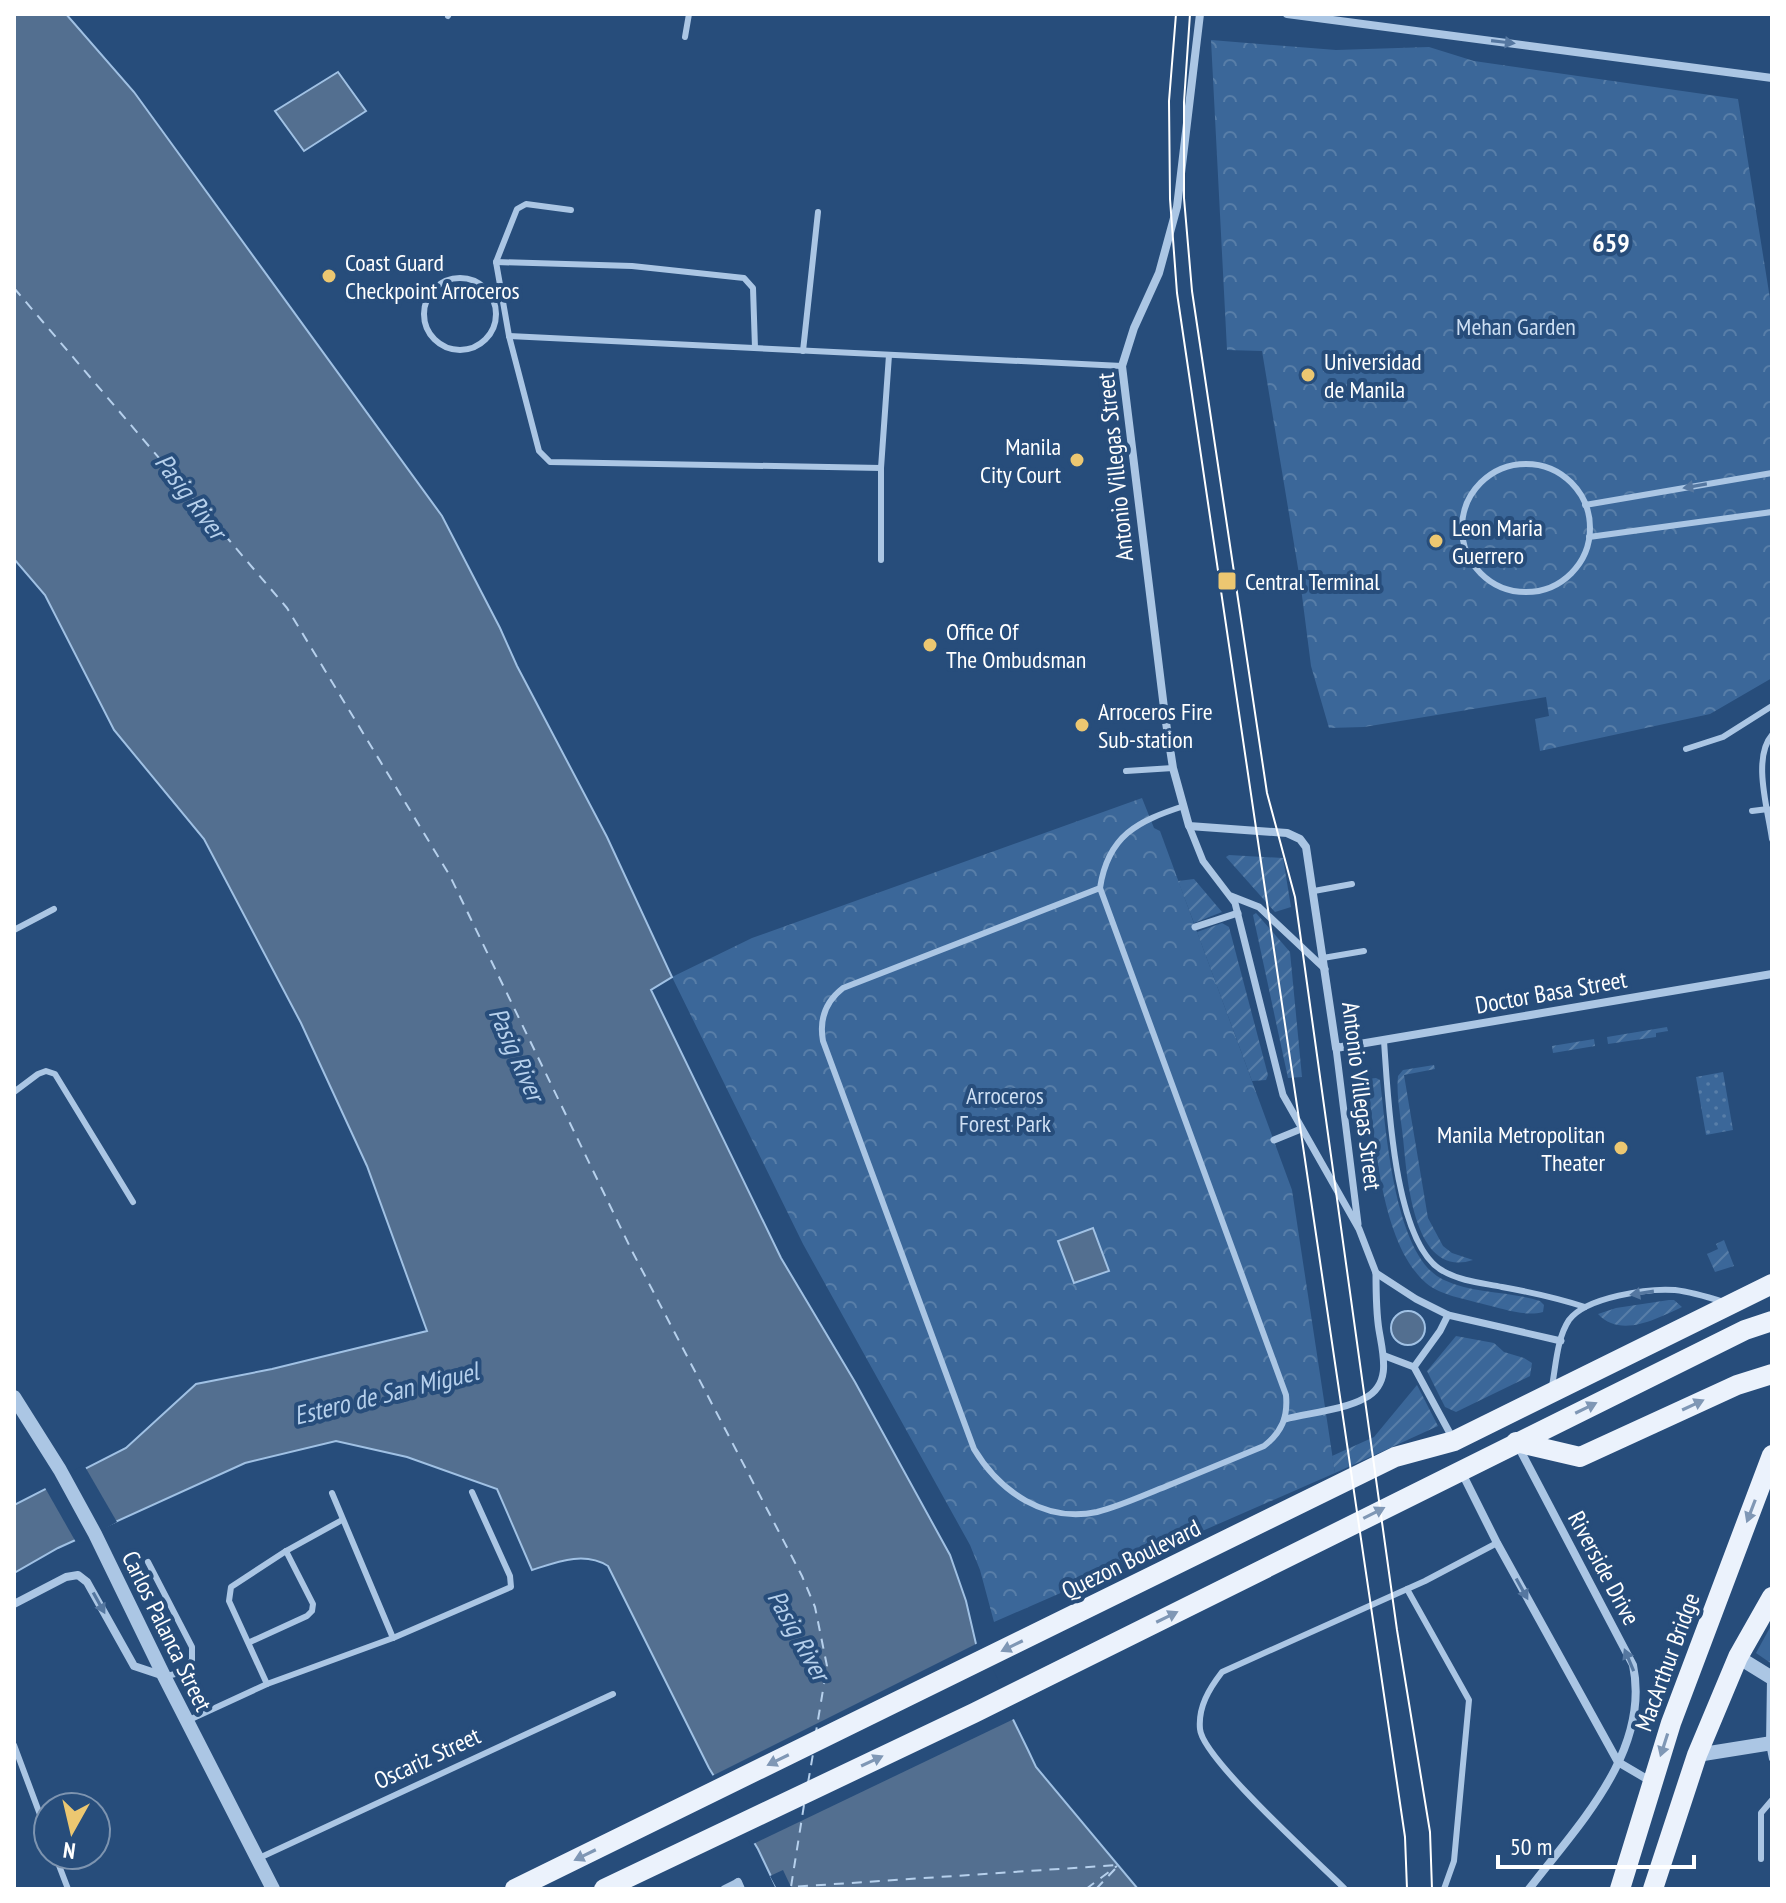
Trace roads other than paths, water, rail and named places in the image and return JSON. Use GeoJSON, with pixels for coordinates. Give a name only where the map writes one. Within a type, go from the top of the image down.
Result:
{"type":"FeatureCollection","features":[{"type":"Feature","properties":{"kind":"main road","name":"Quezon Boulevard"},"geometry":{"type":"LineString","coordinates":[[515,1889],[1395,1457],[1454,1441],[1772,1284]]}},
{"type":"Feature","properties":{"kind":"main road"},"geometry":{"type":"LineString","coordinates":[[604,1889],[974,1713],[1745,1330],[1772,1321]]}},
{"type":"Feature","properties":{"kind":"main road"},"geometry":{"type":"LineString","coordinates":[[1516,1442],[1580,1457],[1737,1385],[1772,1374]]}},
{"type":"Feature","properties":{"kind":"main road","name":"MacArthur Bridge"},"geometry":{"type":"LineString","coordinates":[[1620,1889],[1693,1661],[1772,1455]]}},
{"type":"Feature","properties":{"kind":"main road"},"geometry":{"type":"LineString","coordinates":[[1653,1889],[1697,1755],[1738,1657],[1772,1597]]}},
{"type":"Feature","properties":{"kind":"street","name":"Antonio Villegas Street"},"geometry":{"type":"LineString","coordinates":[[1200,14],[1177,207],[1159,273],[1130,339],[1122,366],[1173,768],[1189,826],[1203,861],[1231,896],[1238,913],[1278,1080],[1289,1108],[1359,1229],[1376,1273],[1379,1331],[1385,1356],[1381,1381],[1364,1399],[1285,1419]]}},
{"type":"Feature","properties":{"kind":"street"},"geometry":{"type":"LineString","coordinates":[[1287,14],[1772,78]]}},
{"type":"Feature","properties":{"kind":"street","name":"Antonio Villegas Street"},"geometry":{"type":"LineString","coordinates":[[1189,826],[1294,835],[1306,847],[1359,1229]]}},
{"type":"Feature","properties":{"kind":"street","name":"Antonio Villegas Street"},"geometry":{"type":"LineString","coordinates":[[1231,896],[1259,907],[1325,969]]}},
{"type":"Feature","properties":{"kind":"street"},"geometry":{"type":"LineString","coordinates":[[1195,927],[1238,913]]}},
{"type":"Feature","properties":{"kind":"street","name":"Doctor Basa Street"},"geometry":{"type":"LineString","coordinates":[[1336,1048],[1772,974]]}},
{"type":"Feature","properties":{"kind":"street"},"geometry":{"type":"LineString","coordinates":[[1274,1140],[1301,1129]]}},
{"type":"Feature","properties":{"kind":"street"},"geometry":{"type":"LineString","coordinates":[[1376,1273],[1448,1315],[1561,1341]]}},
{"type":"Feature","properties":{"kind":"street"},"geometry":{"type":"LineString","coordinates":[[1414,1367],[1448,1315]]}},
{"type":"Feature","properties":{"kind":"street"},"geometry":{"type":"LineString","coordinates":[[1385,1356],[1414,1367],[1454,1441]]}},
{"type":"Feature","properties":{"kind":"street","name":"Carlos Palanca Street"},"geometry":{"type":"LineString","coordinates":[[14,1397],[95,1534],[273,1889]]}},
{"type":"Feature","properties":{"kind":"street","name":"Riverside Drive"},"geometry":{"type":"LineString","coordinates":[[1516,1442],[1633,1665],[1637,1684],[1635,1715],[1618,1762],[1592,1807],[1529,1889]]}},
{"type":"Feature","properties":{"kind":"street"},"geometry":{"type":"LineString","coordinates":[[1460,1470],[1618,1762],[1652,1782]]}},
{"type":"Feature","properties":{"kind":"street"},"geometry":{"type":"LineString","coordinates":[[14,1604],[66,1577],[78,1575],[87,1582],[134,1666],[164,1676]]}},
{"type":"Feature","properties":{"kind":"street"},"geometry":{"type":"LineString","coordinates":[[1738,1657],[1771,1678]]}},
{"type":"Feature","properties":{"kind":"street"},"geometry":{"type":"LineString","coordinates":[[1697,1755],[1771,1744]]}},
{"type":"Feature","properties":{"kind":"street"},"geometry":{"type":"LineString","coordinates":[[724,1889],[740,1886]]}},
{"type":"Feature","properties":{"kind":"lane"},"geometry":{"type":"LineString","coordinates":[[685,37],[689,14]]}},
{"type":"Feature","properties":{"kind":"lane"},"geometry":{"type":"LineString","coordinates":[[571,210],[526,204],[517,209],[496,262],[498,303],[496,318],[492,332],[483,342],[470,349],[457,350],[443,346],[432,337],[425,325],[424,311],[428,298],[437,287],[449,280],[463,279],[477,283],[498,303],[539,451],[550,462],[881,468]]}},
{"type":"Feature","properties":{"kind":"lane"},"geometry":{"type":"LineString","coordinates":[[803,351],[818,212]]}},
{"type":"Feature","properties":{"kind":"lane"},"geometry":{"type":"LineString","coordinates":[[496,262],[632,266],[744,278],[753,288],[755,348]]}},
{"type":"Feature","properties":{"kind":"lane"},"geometry":{"type":"LineString","coordinates":[[509,336],[1122,366]]}},
{"type":"Feature","properties":{"kind":"lane"},"geometry":{"type":"LineString","coordinates":[[881,560],[881,468],[889,355]]}},
{"type":"Feature","properties":{"kind":"lane"},"geometry":{"type":"LineString","coordinates":[[1524,464],[1546,468],[1565,478],[1585,505],[1589,537],[1586,551],[1576,568],[1561,582],[1542,590],[1522,592],[1502,588],[1485,577],[1470,561],[1463,540],[1462,518],[1470,497],[1483,480],[1502,469],[1524,464]]}},
{"type":"Feature","properties":{"kind":"lane"},"geometry":{"type":"LineString","coordinates":[[1585,505],[1772,473]]}},
{"type":"Feature","properties":{"kind":"lane"},"geometry":{"type":"LineString","coordinates":[[1589,537],[1772,512]]}},
{"type":"Feature","properties":{"kind":"lane"},"geometry":{"type":"LineString","coordinates":[[1686,749],[1723,737],[1772,706]]}},
{"type":"Feature","properties":{"kind":"lane"},"geometry":{"type":"LineString","coordinates":[[1772,735],[1762,755],[1772,839]]}},
{"type":"Feature","properties":{"kind":"lane"},"geometry":{"type":"LineString","coordinates":[[1126,771],[1173,768]]}},
{"type":"Feature","properties":{"kind":"lane"},"geometry":{"type":"LineString","coordinates":[[1100,888],[843,988],[834,995],[821,1021],[823,1041],[974,1449],[993,1477],[1006,1489],[1027,1502],[1054,1512],[1074,1514],[1113,1508],[1264,1446],[1280,1430],[1285,1419],[1286,1395],[1100,888],[1108,859],[1124,835],[1149,818],[1184,806]]}},
{"type":"Feature","properties":{"kind":"lane"},"geometry":{"type":"LineString","coordinates":[[1752,811],[1768,809]]}},
{"type":"Feature","properties":{"kind":"lane"},"geometry":{"type":"LineString","coordinates":[[1314,891],[1352,884]]}},
{"type":"Feature","properties":{"kind":"lane"},"geometry":{"type":"LineString","coordinates":[[14,930],[54,909]]}},
{"type":"Feature","properties":{"kind":"lane"},"geometry":{"type":"LineString","coordinates":[[1323,958],[1364,951]]}},
{"type":"Feature","properties":{"kind":"lane"},"geometry":{"type":"LineString","coordinates":[[1384,1041],[1401,1193],[1410,1226],[1430,1262],[1440,1270],[1464,1279],[1585,1307]]}},
{"type":"Feature","properties":{"kind":"lane"},"geometry":{"type":"LineString","coordinates":[[14,1092],[38,1074],[46,1071],[55,1074],[133,1202]]}},
{"type":"Feature","properties":{"kind":"lane"},"geometry":{"type":"LineString","coordinates":[[1551,1394],[1564,1328],[1572,1316],[1585,1307],[1617,1297],[1667,1290],[1733,1304]]}},
{"type":"Feature","properties":{"kind":"lane"},"geometry":{"type":"LineString","coordinates":[[187,1721],[267,1684],[393,1638],[511,1587],[510,1576],[472,1492]]}},
{"type":"Feature","properties":{"kind":"lane"},"geometry":{"type":"LineString","coordinates":[[332,1493],[393,1638]]}},
{"type":"Feature","properties":{"kind":"lane"},"geometry":{"type":"LineString","coordinates":[[267,1684],[229,1601],[231,1587],[342,1520]]}},
{"type":"Feature","properties":{"kind":"lane"},"geometry":{"type":"LineString","coordinates":[[1345,1889],[1242,1788],[1204,1745],[1200,1729],[1208,1691],[1222,1672],[1407,1589],[1497,1543]]}},
{"type":"Feature","properties":{"kind":"lane"},"geometry":{"type":"LineString","coordinates":[[250,1642],[312,1611],[313,1604],[286,1551]]}},
{"type":"Feature","properties":{"kind":"lane"},"geometry":{"type":"LineString","coordinates":[[148,1562],[192,1647],[192,1660],[180,1673],[164,1676]]}},
{"type":"Feature","properties":{"kind":"lane"},"geometry":{"type":"LineString","coordinates":[[1407,1589],[1469,1700],[1454,1861],[1444,1889]]}},
{"type":"Feature","properties":{"kind":"lane"},"geometry":{"type":"LineString","coordinates":[[1771,1678],[1772,1759]]}},
{"type":"Feature","properties":{"kind":"lane","name":"Oscariz Street"},"geometry":{"type":"LineString","coordinates":[[257,1859],[613,1694]]}},
{"type":"Feature","properties":{"kind":"lane"},"geometry":{"type":"LineString","coordinates":[[14,1745],[32,1793]]}},
{"type":"Feature","properties":{"kind":"lane"},"geometry":{"type":"LineString","coordinates":[[1761,1859],[1761,1813],[1772,1800]]}},
{"type":"Feature","properties":{"kind":"water"},"geometry":{"type":"Polygon","coordinates":[[[14,14],[66,14],[134,92],[442,516],[607,837],[672,977],[651,990],[781,1258],[855,1382],[950,1555],[966,1601],[976,1644],[1036,1767],[1138,1889],[777,1889],[758,1849],[709,1768],[608,1566],[590,1559],[580,1559],[532,1570],[497,1489],[407,1457],[336,1441],[245,1463],[58,1548],[14,1573],[14,1505],[126,1448],[196,1384],[427,1331],[367,1166],[301,1023],[204,839],[114,730],[45,595],[14,559],[14,14]]]}},
{"type":"Feature","properties":{"kind":"water"},"geometry":{"type":"Polygon","coordinates":[[[338,72],[366,111],[304,151],[275,111],[338,72]]]}},
{"type":"Feature","properties":{"kind":"water"},"geometry":{"type":"Polygon","coordinates":[[[1093,1228],[1109,1271],[1074,1283],[1058,1241],[1093,1228]]]}},
{"type":"Feature","properties":{"kind":"water"},"geometry":{"type":"Polygon","coordinates":[[[1408,1311],[1420,1316],[1425,1328],[1420,1340],[1408,1345],[1396,1340],[1391,1328],[1396,1316],[1408,1311]]]}},
{"type":"Feature","properties":{"kind":"tram line"},"geometry":{"type":"LineString","coordinates":[[1176,14],[1169,101],[1170,199],[1177,293],[1405,1837],[1407,1889]]}},
{"type":"Feature","properties":{"kind":"tram line"},"geometry":{"type":"LineString","coordinates":[[1190,14],[1184,102],[1184,198],[1192,291],[1267,793],[1295,897],[1397,1630],[1430,1832],[1432,1889]]}},
{"type":"Feature","properties":{"kind":"place","name":"Coast Guard Checkpoint Arroceros"},"geometry":{"type":"Point","coordinates":[329,276]}},
{"type":"Feature","properties":{"kind":"place","name":"Universidad de Manila"},"geometry":{"type":"Point","coordinates":[1308,375]}},
{"type":"Feature","properties":{"kind":"place","name":"Manila City Court"},"geometry":{"type":"Point","coordinates":[1077,460]}},
{"type":"Feature","properties":{"kind":"place","name":"Leon Maria Guerrero"},"geometry":{"type":"Point","coordinates":[1436,541]}},
{"type":"Feature","properties":{"kind":"place","name":"Central Terminal"},"geometry":{"type":"Point","coordinates":[1227,581]}},
{"type":"Feature","properties":{"kind":"place","name":"Office Of The Ombudsman"},"geometry":{"type":"Point","coordinates":[930,645]}},
{"type":"Feature","properties":{"kind":"place","name":"Arroceros Fire Sub-station"},"geometry":{"type":"Point","coordinates":[1082,725]}},
{"type":"Feature","properties":{"kind":"place","name":"Manila Metropolitan Theater"},"geometry":{"type":"Point","coordinates":[1621,1148]}},
{"type":"Feature","properties":{"kind":"district","name":"659"},"geometry":{"type":"Point","coordinates":[1611,242]}},
{"type":"Feature","properties":{"kind":"park label","name":"Mehan Garden"},"geometry":{"type":"Point","coordinates":[1516,326]}},
{"type":"Feature","properties":{"kind":"park label","name":"Arroceros Forest Park"},"geometry":{"type":"Point","coordinates":[1005,1109]}},
{"type":"Feature","properties":{"kind":"water label","name":"Pasig River"},"geometry":{"type":"Point","coordinates":[191,496]}},
{"type":"Feature","properties":{"kind":"water label","name":"Pasig River"},"geometry":{"type":"Point","coordinates":[517,1054]}},
{"type":"Feature","properties":{"kind":"water label","name":"Estero de San Miguel"},"geometry":{"type":"Point","coordinates":[386,1393]}},
{"type":"Feature","properties":{"kind":"water label","name":"Pasig River"},"geometry":{"type":"Point","coordinates":[799,1635]}}]}
